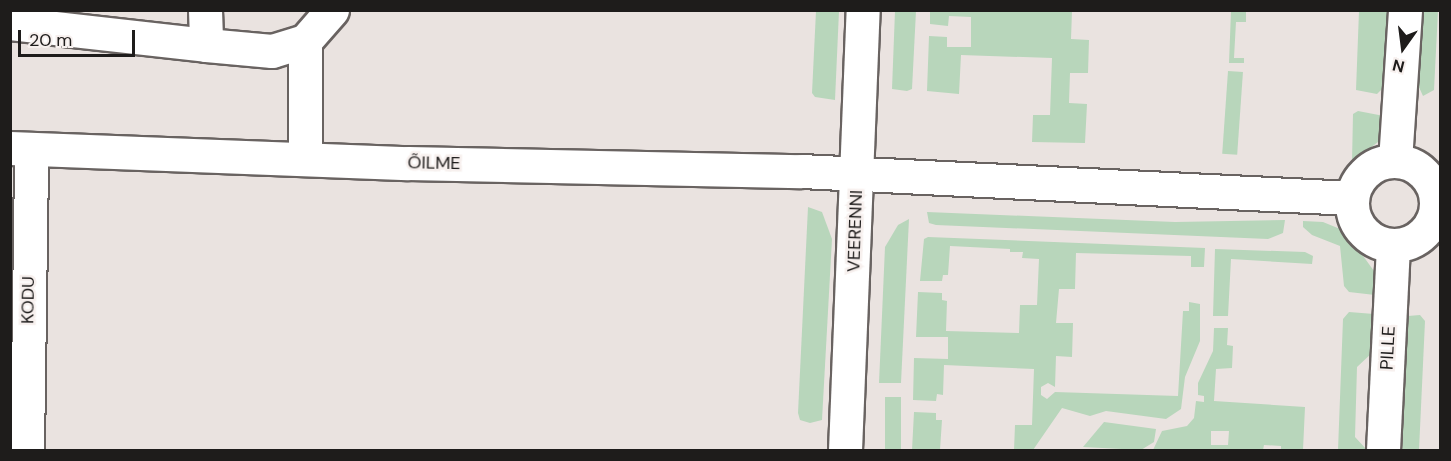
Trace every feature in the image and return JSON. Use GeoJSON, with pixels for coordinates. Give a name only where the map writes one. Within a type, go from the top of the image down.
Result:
{"type":"FeatureCollection","features":[{"type":"Feature","properties":{"kind":"street"},"geometry":{"type":"LineString","coordinates":[[205,10],[206,45]]}},
{"type":"Feature","properties":{"kind":"street"},"geometry":{"type":"LineString","coordinates":[[10,23],[272,51],[304,41],[332,10]]}},
{"type":"Feature","properties":{"kind":"street","name":"VEERENNI"},"geometry":{"type":"LineString","coordinates":[[845,450],[863,10]]}},
{"type":"Feature","properties":{"kind":"street"},"geometry":{"type":"LineString","coordinates":[[1395,161],[1405,10]]}},
{"type":"Feature","properties":{"kind":"street"},"geometry":{"type":"LineString","coordinates":[[304,41],[305,158]]}},
{"type":"Feature","properties":{"kind":"street","name":"ÕILME"},"geometry":{"type":"LineString","coordinates":[[21,149],[857,175],[1352,198]]}},
{"type":"Feature","properties":{"kind":"street","name":"KODU"},"geometry":{"type":"LineString","coordinates":[[21,149],[27,450]]}},
{"type":"Feature","properties":{"kind":"street"},"geometry":{"type":"LineString","coordinates":[[1395,161],[1420,170],[1432,185],[1437,205],[1428,229],[1418,239],[1393,246],[1373,240],[1358,226],[1352,198],[1362,175],[1383,162],[1395,161]]}},
{"type":"Feature","properties":{"kind":"street","name":"PILLE"},"geometry":{"type":"LineString","coordinates":[[1383,450],[1393,246]]}},
{"type":"Feature","properties":{"kind":"green space"},"geometry":{"type":"Polygon","coordinates":[[[816,11],[839,11],[835,100],[815,97],[812,93],[816,11]]]}},
{"type":"Feature","properties":{"kind":"green space"},"geometry":{"type":"Polygon","coordinates":[[[895,11],[916,11],[912,89],[907,91],[892,89],[895,11]]]}},
{"type":"Feature","properties":{"kind":"green space"},"geometry":{"type":"Polygon","coordinates":[[[930,11],[1072,11],[1071,39],[1089,40],[1088,73],[1070,73],[1069,103],[1087,104],[1085,143],[1032,142],[1033,115],[1050,115],[1052,58],[961,55],[959,94],[927,91],[929,36],[947,37],[947,47],[971,47],[971,17],[949,16],[948,26],[930,24],[930,11]]]}},
{"type":"Feature","properties":{"kind":"green space"},"geometry":{"type":"Polygon","coordinates":[[[1231,11],[1246,11],[1246,22],[1236,22],[1234,58],[1244,58],[1244,63],[1229,63],[1231,11]]]}},
{"type":"Feature","properties":{"kind":"green space"},"geometry":{"type":"Polygon","coordinates":[[[1359,11],[1388,11],[1386,85],[1377,94],[1356,90],[1359,11]]]}},
{"type":"Feature","properties":{"kind":"green space"},"geometry":{"type":"Polygon","coordinates":[[[1422,11],[1438,11],[1434,90],[1423,96],[1418,85],[1422,11]]]}},
{"type":"Feature","properties":{"kind":"green space"},"geometry":{"type":"Polygon","coordinates":[[[1228,71],[1243,72],[1237,155],[1222,154],[1228,71]]]}},
{"type":"Feature","properties":{"kind":"green space"},"geometry":{"type":"Polygon","coordinates":[[[1358,111],[1384,116],[1378,142],[1352,162],[1353,114],[1358,111]]]}},
{"type":"Feature","properties":{"kind":"green space"},"geometry":{"type":"Polygon","coordinates":[[[808,207],[822,212],[832,239],[822,420],[810,423],[800,420],[798,413],[808,207]]]}},
{"type":"Feature","properties":{"kind":"green space"},"geometry":{"type":"Polygon","coordinates":[[[927,212],[1175,222],[1285,220],[1283,233],[1268,239],[936,225],[929,223],[927,212]]]}},
{"type":"Feature","properties":{"kind":"green space"},"geometry":{"type":"Polygon","coordinates":[[[909,219],[901,383],[879,383],[885,247],[898,225],[909,219]]]}},
{"type":"Feature","properties":{"kind":"green space"},"geometry":{"type":"Polygon","coordinates":[[[1303,221],[1323,222],[1345,231],[1374,271],[1375,295],[1349,292],[1344,286],[1340,246],[1312,235],[1303,227],[1303,221]]]}},
{"type":"Feature","properties":{"kind":"green space"},"geometry":{"type":"Polygon","coordinates":[[[928,237],[1205,248],[1204,267],[1191,267],[1191,256],[1076,253],[1075,289],[1059,289],[1056,323],[1073,323],[1072,357],[1056,356],[1055,387],[1048,383],[1041,387],[1041,395],[1047,399],[1055,392],[1178,396],[1183,311],[1189,311],[1189,302],[1200,304],[1200,341],[1185,377],[1181,409],[1166,419],[1106,411],[1090,416],[1062,408],[1033,450],[1014,450],[1015,425],[1032,425],[1034,369],[944,365],[943,395],[937,394],[936,401],[913,400],[914,358],[948,359],[948,337],[916,337],[918,292],[942,293],[942,300],[947,301],[946,331],[1019,333],[1020,305],[1037,305],[1039,259],[1022,258],[1023,252],[1010,252],[1010,249],[950,246],[948,275],[943,275],[942,281],[920,281],[924,239],[928,237]]]}},
{"type":"Feature","properties":{"kind":"green space"},"geometry":{"type":"Polygon","coordinates":[[[1215,249],[1305,252],[1313,256],[1312,264],[1231,259],[1228,316],[1213,316],[1215,249]]]}},
{"type":"Feature","properties":{"kind":"green space"},"geometry":{"type":"Polygon","coordinates":[[[1349,312],[1374,314],[1373,352],[1357,367],[1355,437],[1367,450],[1338,450],[1343,319],[1349,312]]]}},
{"type":"Feature","properties":{"kind":"green space"},"geometry":{"type":"Polygon","coordinates":[[[1420,315],[1425,321],[1419,450],[1402,450],[1408,316],[1420,315]]]}},
{"type":"Feature","properties":{"kind":"green space"},"geometry":{"type":"Polygon","coordinates":[[[1214,328],[1228,328],[1227,345],[1233,346],[1232,368],[1216,369],[1214,401],[1305,407],[1303,450],[1281,450],[1281,446],[1264,445],[1263,450],[1153,450],[1162,431],[1187,426],[1194,418],[1196,401],[1204,402],[1204,396],[1198,395],[1198,383],[1213,351],[1214,328]],[[1211,431],[1211,445],[1228,445],[1229,431],[1211,431]]]}},
{"type":"Feature","properties":{"kind":"green space"},"geometry":{"type":"Polygon","coordinates":[[[885,397],[901,397],[901,450],[885,450],[885,397]]]}},
{"type":"Feature","properties":{"kind":"green space"},"geometry":{"type":"Polygon","coordinates":[[[914,412],[936,413],[936,420],[942,420],[940,450],[912,450],[914,412]]]}},
{"type":"Feature","properties":{"kind":"green space"},"geometry":{"type":"Polygon","coordinates":[[[1104,422],[1156,429],[1154,442],[1141,450],[1083,447],[1104,422]]]}}]}
